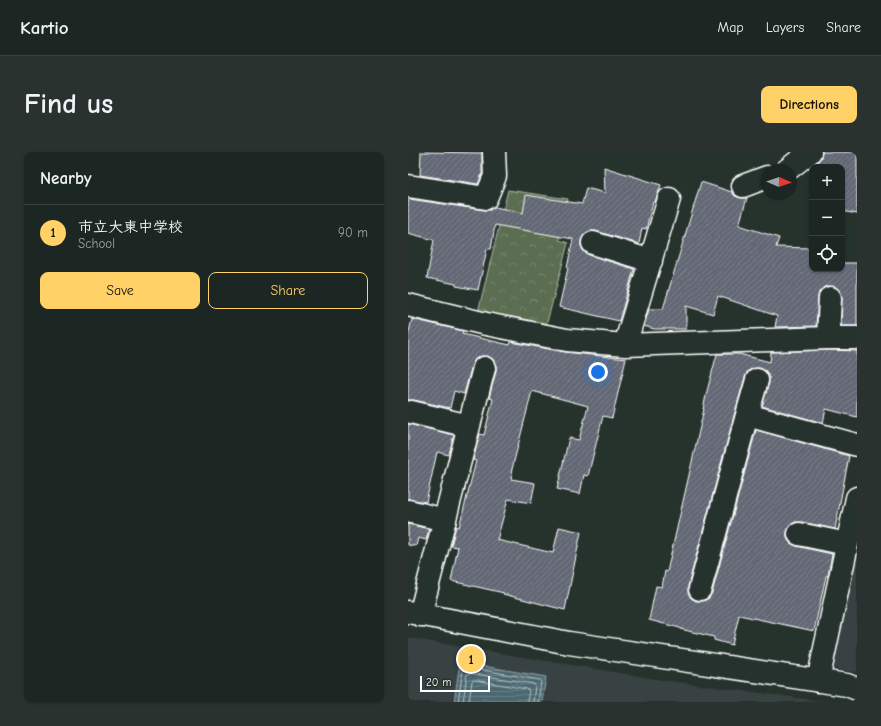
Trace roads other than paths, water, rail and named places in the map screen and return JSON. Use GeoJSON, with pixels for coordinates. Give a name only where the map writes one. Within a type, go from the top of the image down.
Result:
{"type":"FeatureCollection","features":[{"type":"Feature","properties":{"kind":"street"},"geometry":{"type":"LineString","coordinates":[[408,186],[486,198],[495,176],[494,152]]}},
{"type":"Feature","properties":{"kind":"street"},"geometry":{"type":"LineString","coordinates":[[795,164],[810,152]]}},
{"type":"Feature","properties":{"kind":"street"},"geometry":{"type":"LineString","coordinates":[[743,186],[761,179]]}},
{"type":"Feature","properties":{"kind":"street"},"geometry":{"type":"LineString","coordinates":[[625,345],[669,198]]}},
{"type":"Feature","properties":{"kind":"street"},"geometry":{"type":"LineString","coordinates":[[594,243],[651,261]]}},
{"type":"Feature","properties":{"kind":"street"},"geometry":{"type":"LineString","coordinates":[[828,338],[830,298]]}},
{"type":"Feature","properties":{"kind":"street"},"geometry":{"type":"LineString","coordinates":[[408,305],[486,324],[567,340],[625,345],[857,338]]}},
{"type":"Feature","properties":{"kind":"street"},"geometry":{"type":"LineString","coordinates":[[484,368],[445,520],[414,613],[569,643],[847,685],[857,689]]}},
{"type":"Feature","properties":{"kind":"street"},"geometry":{"type":"LineString","coordinates":[[700,589],[746,415],[757,380]]}},
{"type":"Feature","properties":{"kind":"street"},"geometry":{"type":"LineString","coordinates":[[411,412],[469,426]]}},
{"type":"Feature","properties":{"kind":"street"},"geometry":{"type":"LineString","coordinates":[[746,415],[857,445]]}},
{"type":"Feature","properties":{"kind":"street"},"geometry":{"type":"LineString","coordinates":[[818,681],[856,507]]}},
{"type":"Feature","properties":{"kind":"street"},"geometry":{"type":"LineString","coordinates":[[408,511],[445,520]]}},
{"type":"Feature","properties":{"kind":"street"},"geometry":{"type":"LineString","coordinates":[[799,534],[847,544]]}},
{"type":"Feature","properties":{"kind":"water"},"geometry":{"type":"Polygon","coordinates":[[[460,662],[546,677],[542,702],[454,702],[460,662]]]}},
{"type":"Feature","properties":{"kind":"place","name":"市立大東中学校"},"geometry":{"type":"Point","coordinates":[471,659]}}]}
